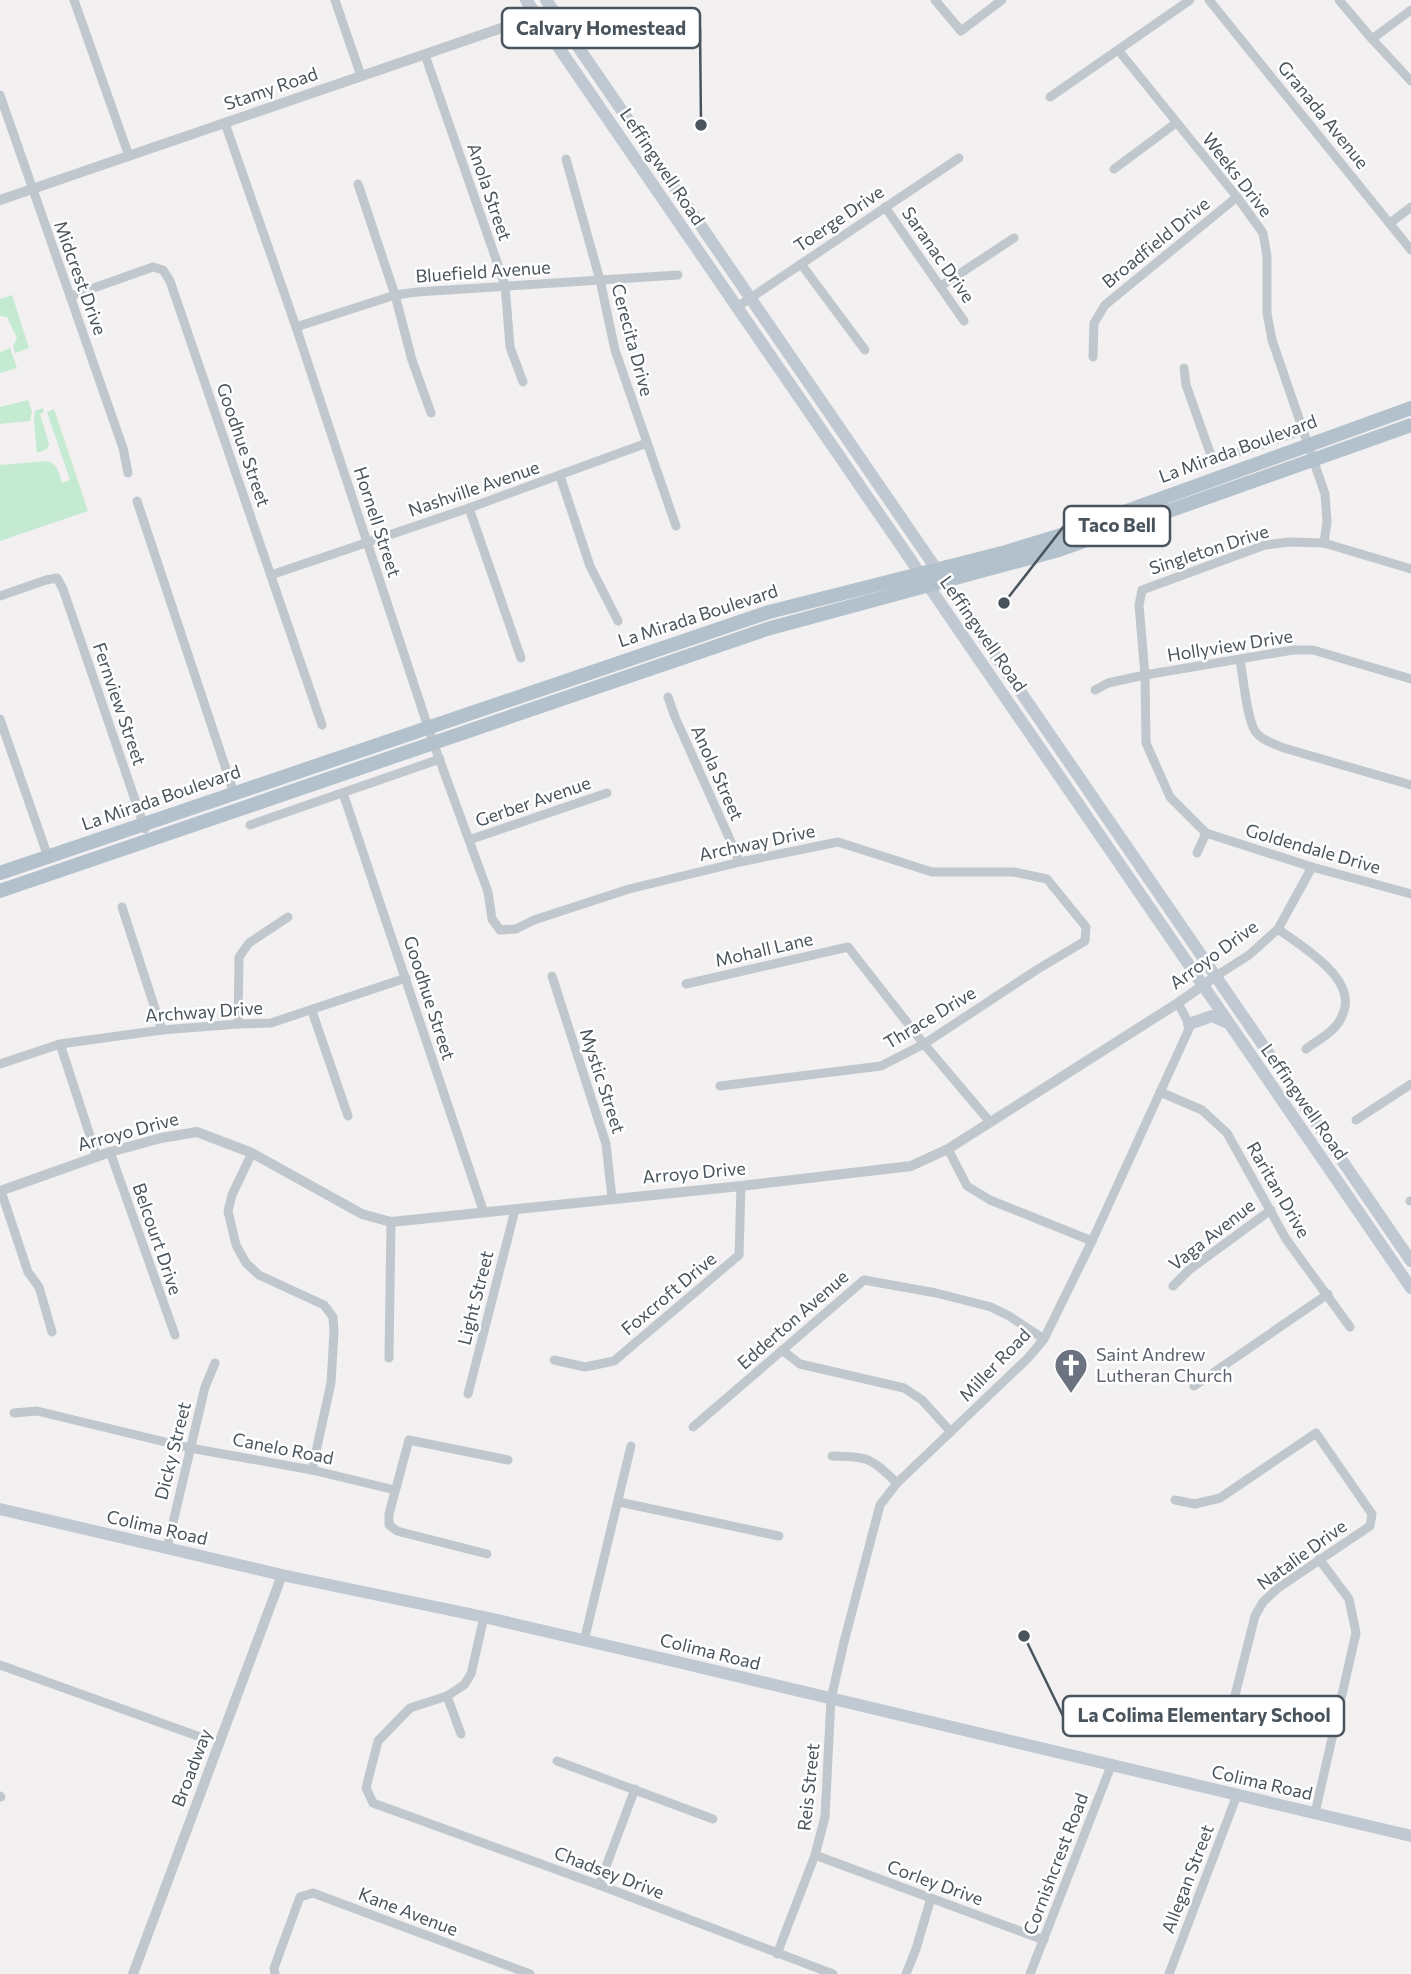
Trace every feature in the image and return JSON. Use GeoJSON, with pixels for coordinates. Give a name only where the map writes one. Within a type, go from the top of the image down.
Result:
{"type":"FeatureCollection","features":[{"type":"Feature","properties":{"kind":"main road","name":"Leffingwell Road"},"geometry":{"type":"LineString","coordinates":[[526,0],[1411,1288]]}},
{"type":"Feature","properties":{"kind":"main road","name":"Leffingwell Road"},"geometry":{"type":"LineString","coordinates":[[550,5],[1411,1261]]}},
{"type":"Feature","properties":{"kind":"main road","name":"La Mirada Boulevard"},"geometry":{"type":"LineString","coordinates":[[0,873],[769,612],[1055,537],[1306,437],[1411,408]]}},
{"type":"Feature","properties":{"kind":"main road","name":"La Mirada Boulevard"},"geometry":{"type":"LineString","coordinates":[[0,891],[767,629],[1059,550],[1411,425]]}},
{"type":"Feature","properties":{"kind":"main road"},"geometry":{"type":"LineString","coordinates":[[1189,1024],[1212,1016],[1229,1024]]}},
{"type":"Feature","properties":{"kind":"main road","name":"Colima Road"},"geometry":{"type":"LineString","coordinates":[[0,1509],[282,1575],[484,1617],[1411,1836]]}},
{"type":"Feature","properties":{"kind":"street"},"geometry":{"type":"LineString","coordinates":[[74,0],[130,156]]}},
{"type":"Feature","properties":{"kind":"street"},"geometry":{"type":"LineString","coordinates":[[335,0],[361,76]]}},
{"type":"Feature","properties":{"kind":"street"},"geometry":{"type":"LineString","coordinates":[[935,0],[961,32],[1002,0]]}},
{"type":"Feature","properties":{"kind":"street"},"geometry":{"type":"LineString","coordinates":[[1050,97],[1190,0]]}},
{"type":"Feature","properties":{"kind":"street","name":"Granada Avenue"},"geometry":{"type":"LineString","coordinates":[[1209,0],[1411,250]]}},
{"type":"Feature","properties":{"kind":"street"},"geometry":{"type":"LineString","coordinates":[[1339,0],[1411,81]]}},
{"type":"Feature","properties":{"kind":"street","name":"Stamy Road"},"geometry":{"type":"LineString","coordinates":[[0,200],[537,16],[550,5]]}},
{"type":"Feature","properties":{"kind":"street"},"geometry":{"type":"LineString","coordinates":[[1372,39],[1411,10]]}},
{"type":"Feature","properties":{"kind":"street","name":"Weeks Drive"},"geometry":{"type":"LineString","coordinates":[[1119,51],[1263,233],[1267,256],[1267,313],[1272,340],[1325,494],[1327,522],[1324,542]]}},
{"type":"Feature","properties":{"kind":"street","name":"Anola Street"},"geometry":{"type":"LineString","coordinates":[[425,55],[505,285],[510,347],[523,382]]}},
{"type":"Feature","properties":{"kind":"street","name":"Midcrest Drive"},"geometry":{"type":"LineString","coordinates":[[0,95],[123,448],[128,473]]}},
{"type":"Feature","properties":{"kind":"street","name":"Hornell Street"},"geometry":{"type":"LineString","coordinates":[[225,123],[296,327],[433,742],[488,892],[492,919],[500,930]]}},
{"type":"Feature","properties":{"kind":"street"},"geometry":{"type":"LineString","coordinates":[[1114,169],[1176,123]]}},
{"type":"Feature","properties":{"kind":"street","name":"Toerge Drive"},"geometry":{"type":"LineString","coordinates":[[737,307],[959,158]]}},
{"type":"Feature","properties":{"kind":"street","name":"Cerecita Drive"},"geometry":{"type":"LineString","coordinates":[[566,159],[600,280],[615,350],[676,526]]}},
{"type":"Feature","properties":{"kind":"street"},"geometry":{"type":"LineString","coordinates":[[358,184],[431,413]]}},
{"type":"Feature","properties":{"kind":"street","name":"Broadfield Drive"},"geometry":{"type":"LineString","coordinates":[[1093,357],[1094,323],[1105,305],[1237,197]]}},
{"type":"Feature","properties":{"kind":"street","name":"Saranac Drive"},"geometry":{"type":"LineString","coordinates":[[885,207],[964,321]]}},
{"type":"Feature","properties":{"kind":"street"},"geometry":{"type":"LineString","coordinates":[[1391,223],[1411,207]]}},
{"type":"Feature","properties":{"kind":"street"},"geometry":{"type":"LineString","coordinates":[[941,286],[1014,238]]}},
{"type":"Feature","properties":{"kind":"street"},"geometry":{"type":"LineString","coordinates":[[801,264],[865,350]]}},
{"type":"Feature","properties":{"kind":"street","name":"Goodhue Street"},"geometry":{"type":"LineString","coordinates":[[71,296],[153,267],[163,270],[170,281],[322,725]]}},
{"type":"Feature","properties":{"kind":"street","name":"Bluefield Avenue"},"geometry":{"type":"LineString","coordinates":[[296,327],[395,295],[505,285],[678,275]]}},
{"type":"Feature","properties":{"kind":"street"},"geometry":{"type":"LineString","coordinates":[[1184,368],[1186,385],[1213,461],[1306,437]]}},
{"type":"Feature","properties":{"kind":"street","name":"Nashville Avenue"},"geometry":{"type":"LineString","coordinates":[[271,575],[469,508],[647,443]]}},
{"type":"Feature","properties":{"kind":"street"},"geometry":{"type":"LineString","coordinates":[[560,476],[590,566],[618,621]]}},
{"type":"Feature","properties":{"kind":"street"},"geometry":{"type":"LineString","coordinates":[[137,501],[234,793]]}},
{"type":"Feature","properties":{"kind":"street"},"geometry":{"type":"LineString","coordinates":[[469,508],[521,658]]}},
{"type":"Feature","properties":{"kind":"street","name":"Singleton Drive"},"geometry":{"type":"LineString","coordinates":[[1145,675],[1139,605],[1142,590],[1157,583],[1265,545],[1289,542],[1324,542],[1411,569]]}},
{"type":"Feature","properties":{"kind":"street","name":"Fernview Street"},"geometry":{"type":"LineString","coordinates":[[0,596],[57,578],[149,840]]}},
{"type":"Feature","properties":{"kind":"street","name":"Hollyview Drive"},"geometry":{"type":"LineString","coordinates":[[1095,690],[1108,683],[1145,675],[1293,650],[1313,650],[1411,679]]}},
{"type":"Feature","properties":{"kind":"street"},"geometry":{"type":"LineString","coordinates":[[1240,660],[1250,717],[1255,730],[1265,740],[1411,785]]}},
{"type":"Feature","properties":{"kind":"street","name":"Goldendale Drive"},"geometry":{"type":"LineString","coordinates":[[1145,675],[1146,743],[1170,797],[1206,833],[1312,867],[1411,894]]}},
{"type":"Feature","properties":{"kind":"street","name":"Anola Street"},"geometry":{"type":"LineString","coordinates":[[668,697],[740,862]]}},
{"type":"Feature","properties":{"kind":"street"},"geometry":{"type":"LineString","coordinates":[[0,719],[48,857]]}},
{"type":"Feature","properties":{"kind":"street"},"geometry":{"type":"LineString","coordinates":[[250,825],[440,759]]}},
{"type":"Feature","properties":{"kind":"street","name":"Goodhue Street"},"geometry":{"type":"LineString","coordinates":[[344,793],[484,1213]]}},
{"type":"Feature","properties":{"kind":"street","name":"Gerber Avenue"},"geometry":{"type":"LineString","coordinates":[[469,840],[607,793]]}},
{"type":"Feature","properties":{"kind":"street"},"geometry":{"type":"LineString","coordinates":[[1197,853],[1206,833]]}},
{"type":"Feature","properties":{"kind":"street","name":"Archway Drive"},"geometry":{"type":"LineString","coordinates":[[500,930],[516,929],[534,920],[629,889],[838,842],[932,872],[1014,872],[1046,879],[1086,927]]}},
{"type":"Feature","properties":{"kind":"street","name":"Arroyo Drive"},"geometry":{"type":"LineString","coordinates":[[52,1332],[39,1287],[28,1272],[1,1191],[110,1152],[161,1138],[197,1132],[252,1153],[362,1214],[391,1222],[911,1166],[948,1149],[1250,955],[1278,929],[1312,867]]}},
{"type":"Feature","properties":{"kind":"street"},"geometry":{"type":"LineString","coordinates":[[122,907],[162,1030]]}},
{"type":"Feature","properties":{"kind":"street"},"geometry":{"type":"LineString","coordinates":[[238,1024],[239,957],[249,943],[288,917]]}},
{"type":"Feature","properties":{"kind":"street","name":"Thrace Drive"},"geometry":{"type":"LineString","coordinates":[[720,1086],[881,1066],[925,1044],[1085,941],[1086,927]]}},
{"type":"Feature","properties":{"kind":"street"},"geometry":{"type":"LineString","coordinates":[[1278,929],[1334,972],[1346,999],[1343,1016],[1334,1029],[1306,1049]]}},
{"type":"Feature","properties":{"kind":"street","name":"Mohall Lane"},"geometry":{"type":"LineString","coordinates":[[686,984],[848,947],[925,1044]]}},
{"type":"Feature","properties":{"kind":"street","name":"Mystic Street"},"geometry":{"type":"LineString","coordinates":[[552,976],[606,1144],[612,1198]]}},
{"type":"Feature","properties":{"kind":"street","name":"Archway Drive"},"geometry":{"type":"LineString","coordinates":[[0,1064],[60,1044],[162,1030],[271,1024],[406,978]]}},
{"type":"Feature","properties":{"kind":"street"},"geometry":{"type":"LineString","coordinates":[[1178,1003],[1189,1024]]}},
{"type":"Feature","properties":{"kind":"street"},"geometry":{"type":"LineString","coordinates":[[312,1010],[348,1116]]}},
{"type":"Feature","properties":{"kind":"street","name":"Miller Road"},"geometry":{"type":"LineString","coordinates":[[831,1699],[880,1505],[897,1483],[1028,1358],[1044,1339],[1092,1241],[1189,1024]]}},
{"type":"Feature","properties":{"kind":"street"},"geometry":{"type":"LineString","coordinates":[[60,1044],[97,1157]]}},
{"type":"Feature","properties":{"kind":"street"},"geometry":{"type":"LineString","coordinates":[[925,1044],[990,1122]]}},
{"type":"Feature","properties":{"kind":"street"},"geometry":{"type":"LineString","coordinates":[[1356,1120],[1411,1084]]}},
{"type":"Feature","properties":{"kind":"street","name":"Raritan Drive"},"geometry":{"type":"LineString","coordinates":[[1160,1092],[1202,1111],[1227,1133],[1286,1239],[1328,1294],[1349,1327]]}},
{"type":"Feature","properties":{"kind":"street"},"geometry":{"type":"LineString","coordinates":[[948,1149],[967,1186],[989,1200],[1092,1241]]}},
{"type":"Feature","properties":{"kind":"street","name":"Belcourt Drive"},"geometry":{"type":"LineString","coordinates":[[110,1152],[175,1335]]}},
{"type":"Feature","properties":{"kind":"street"},"geometry":{"type":"LineString","coordinates":[[252,1153],[232,1195],[228,1211],[236,1245],[246,1263],[258,1275],[324,1305],[333,1317],[331,1383],[312,1470]]}},
{"type":"Feature","properties":{"kind":"street","name":"Foxcroft Drive"},"geometry":{"type":"LineString","coordinates":[[554,1360],[585,1367],[614,1361],[739,1255],[741,1186]]}},
{"type":"Feature","properties":{"kind":"street","name":"Light Street"},"geometry":{"type":"LineString","coordinates":[[468,1394],[515,1210]]}},
{"type":"Feature","properties":{"kind":"street","name":"Vaga Avenue"},"geometry":{"type":"LineString","coordinates":[[1173,1286],[1189,1270],[1271,1210]]}},
{"type":"Feature","properties":{"kind":"street"},"geometry":{"type":"LineString","coordinates":[[389,1358],[391,1222]]}},
{"type":"Feature","properties":{"kind":"street","name":"Edderton Avenue"},"geometry":{"type":"LineString","coordinates":[[693,1427],[864,1280],[936,1293],[991,1307],[1044,1339]]}},
{"type":"Feature","properties":{"kind":"street"},"geometry":{"type":"LineString","coordinates":[[1194,1386],[1328,1294]]}},
{"type":"Feature","properties":{"kind":"street"},"geometry":{"type":"LineString","coordinates":[[782,1350],[800,1364],[904,1388],[922,1400],[951,1432]]}},
{"type":"Feature","properties":{"kind":"street","name":"Dicky Street"},"geometry":{"type":"LineString","coordinates":[[167,1548],[205,1387],[215,1363]]}},
{"type":"Feature","properties":{"kind":"street","name":"Canelo Road"},"geometry":{"type":"LineString","coordinates":[[14,1413],[37,1411],[190,1448],[312,1470],[395,1490]]}},
{"type":"Feature","properties":{"kind":"street","name":"Natalie Drive"},"geometry":{"type":"LineString","coordinates":[[1175,1500],[1195,1504],[1220,1498],[1316,1433],[1372,1514],[1370,1525],[1278,1588],[1263,1602],[1255,1616],[1230,1715]]}},
{"type":"Feature","properties":{"kind":"street"},"geometry":{"type":"LineString","coordinates":[[487,1554],[397,1531],[389,1525],[389,1514],[409,1440],[508,1461]]}},
{"type":"Feature","properties":{"kind":"street"},"geometry":{"type":"LineString","coordinates":[[584,1641],[631,1446]]}},
{"type":"Feature","properties":{"kind":"street"},"geometry":{"type":"LineString","coordinates":[[832,1456],[860,1457],[873,1461],[897,1483]]}},
{"type":"Feature","properties":{"kind":"street"},"geometry":{"type":"LineString","coordinates":[[619,1502],[779,1536]]}},
{"type":"Feature","properties":{"kind":"street"},"geometry":{"type":"LineString","coordinates":[[1315,1813],[1356,1633],[1349,1600],[1320,1559]]}},
{"type":"Feature","properties":{"kind":"street","name":"Broadway"},"geometry":{"type":"LineString","coordinates":[[133,1974],[282,1575]]}},
{"type":"Feature","properties":{"kind":"street"},"geometry":{"type":"LineString","coordinates":[[461,1734],[447,1696],[464,1685],[471,1674],[484,1617]]}},
{"type":"Feature","properties":{"kind":"street"},"geometry":{"type":"LineString","coordinates":[[0,1665],[204,1738]]}},
{"type":"Feature","properties":{"kind":"street","name":"Chadsey Drive"},"geometry":{"type":"LineString","coordinates":[[447,1696],[410,1708],[378,1741],[366,1788],[373,1803],[833,1974]]}},
{"type":"Feature","properties":{"kind":"street","name":"Reis Street"},"geometry":{"type":"LineString","coordinates":[[777,1954],[815,1855],[825,1817],[831,1699]]}},
{"type":"Feature","properties":{"kind":"street"},"geometry":{"type":"LineString","coordinates":[[557,1761],[713,1818]]}},
{"type":"Feature","properties":{"kind":"street","name":"Cornishcrest Road"},"geometry":{"type":"LineString","coordinates":[[1030,1974],[1111,1766]]}},
{"type":"Feature","properties":{"kind":"street"},"geometry":{"type":"LineString","coordinates":[[599,1885],[635,1789]]}},
{"type":"Feature","properties":{"kind":"street","name":"Allegan Street"},"geometry":{"type":"LineString","coordinates":[[1169,1974],[1237,1795]]}},
{"type":"Feature","properties":{"kind":"street","name":"Corley Drive"},"geometry":{"type":"LineString","coordinates":[[815,1855],[1044,1940]]}},
{"type":"Feature","properties":{"kind":"street","name":"Kane Avenue"},"geometry":{"type":"LineString","coordinates":[[275,1974],[274,1968],[300,1897],[313,1893],[530,1974]]}},
{"type":"Feature","properties":{"kind":"street"},"geometry":{"type":"LineString","coordinates":[[906,1974],[931,1898]]}},
{"type":"Feature","properties":{"kind":"street"},"geometry":{"type":"LineString","coordinates":[[497,1974],[500,1964]]}},
{"type":"Feature","properties":{"kind":"green space"},"geometry":{"type":"Polygon","coordinates":[[[12,295],[29,348],[15,353],[13,346],[17,338],[7,317],[0,316],[0,299],[12,295]]]}},
{"type":"Feature","properties":{"kind":"green space"},"geometry":{"type":"Polygon","coordinates":[[[10,348],[17,368],[0,373],[0,352],[10,348]]]}},
{"type":"Feature","properties":{"kind":"green space"},"geometry":{"type":"Polygon","coordinates":[[[28,400],[32,412],[30,421],[0,424],[0,407],[28,400]]]}},
{"type":"Feature","properties":{"kind":"green space"},"geometry":{"type":"Polygon","coordinates":[[[43,408],[44,412],[40,414],[49,444],[47,449],[37,453],[35,411],[43,408]]]}},
{"type":"Feature","properties":{"kind":"green space"},"geometry":{"type":"Polygon","coordinates":[[[54,409],[88,511],[0,541],[0,465],[48,461],[56,467],[62,483],[70,480],[47,412],[54,409]]]}},
{"type":"Feature","properties":{"kind":"place","name":"Calvary Homestead"},"geometry":{"type":"Point","coordinates":[701,125]}},
{"type":"Feature","properties":{"kind":"place","name":"Taco Bell"},"geometry":{"type":"Point","coordinates":[1004,603]}},
{"type":"Feature","properties":{"kind":"place","name":"Saint Andrew Lutheran Church"},"geometry":{"type":"Point","coordinates":[1071,1395]}},
{"type":"Feature","properties":{"kind":"place","name":"La Colima Elementary School"},"geometry":{"type":"Point","coordinates":[1024,1636]}}]}
